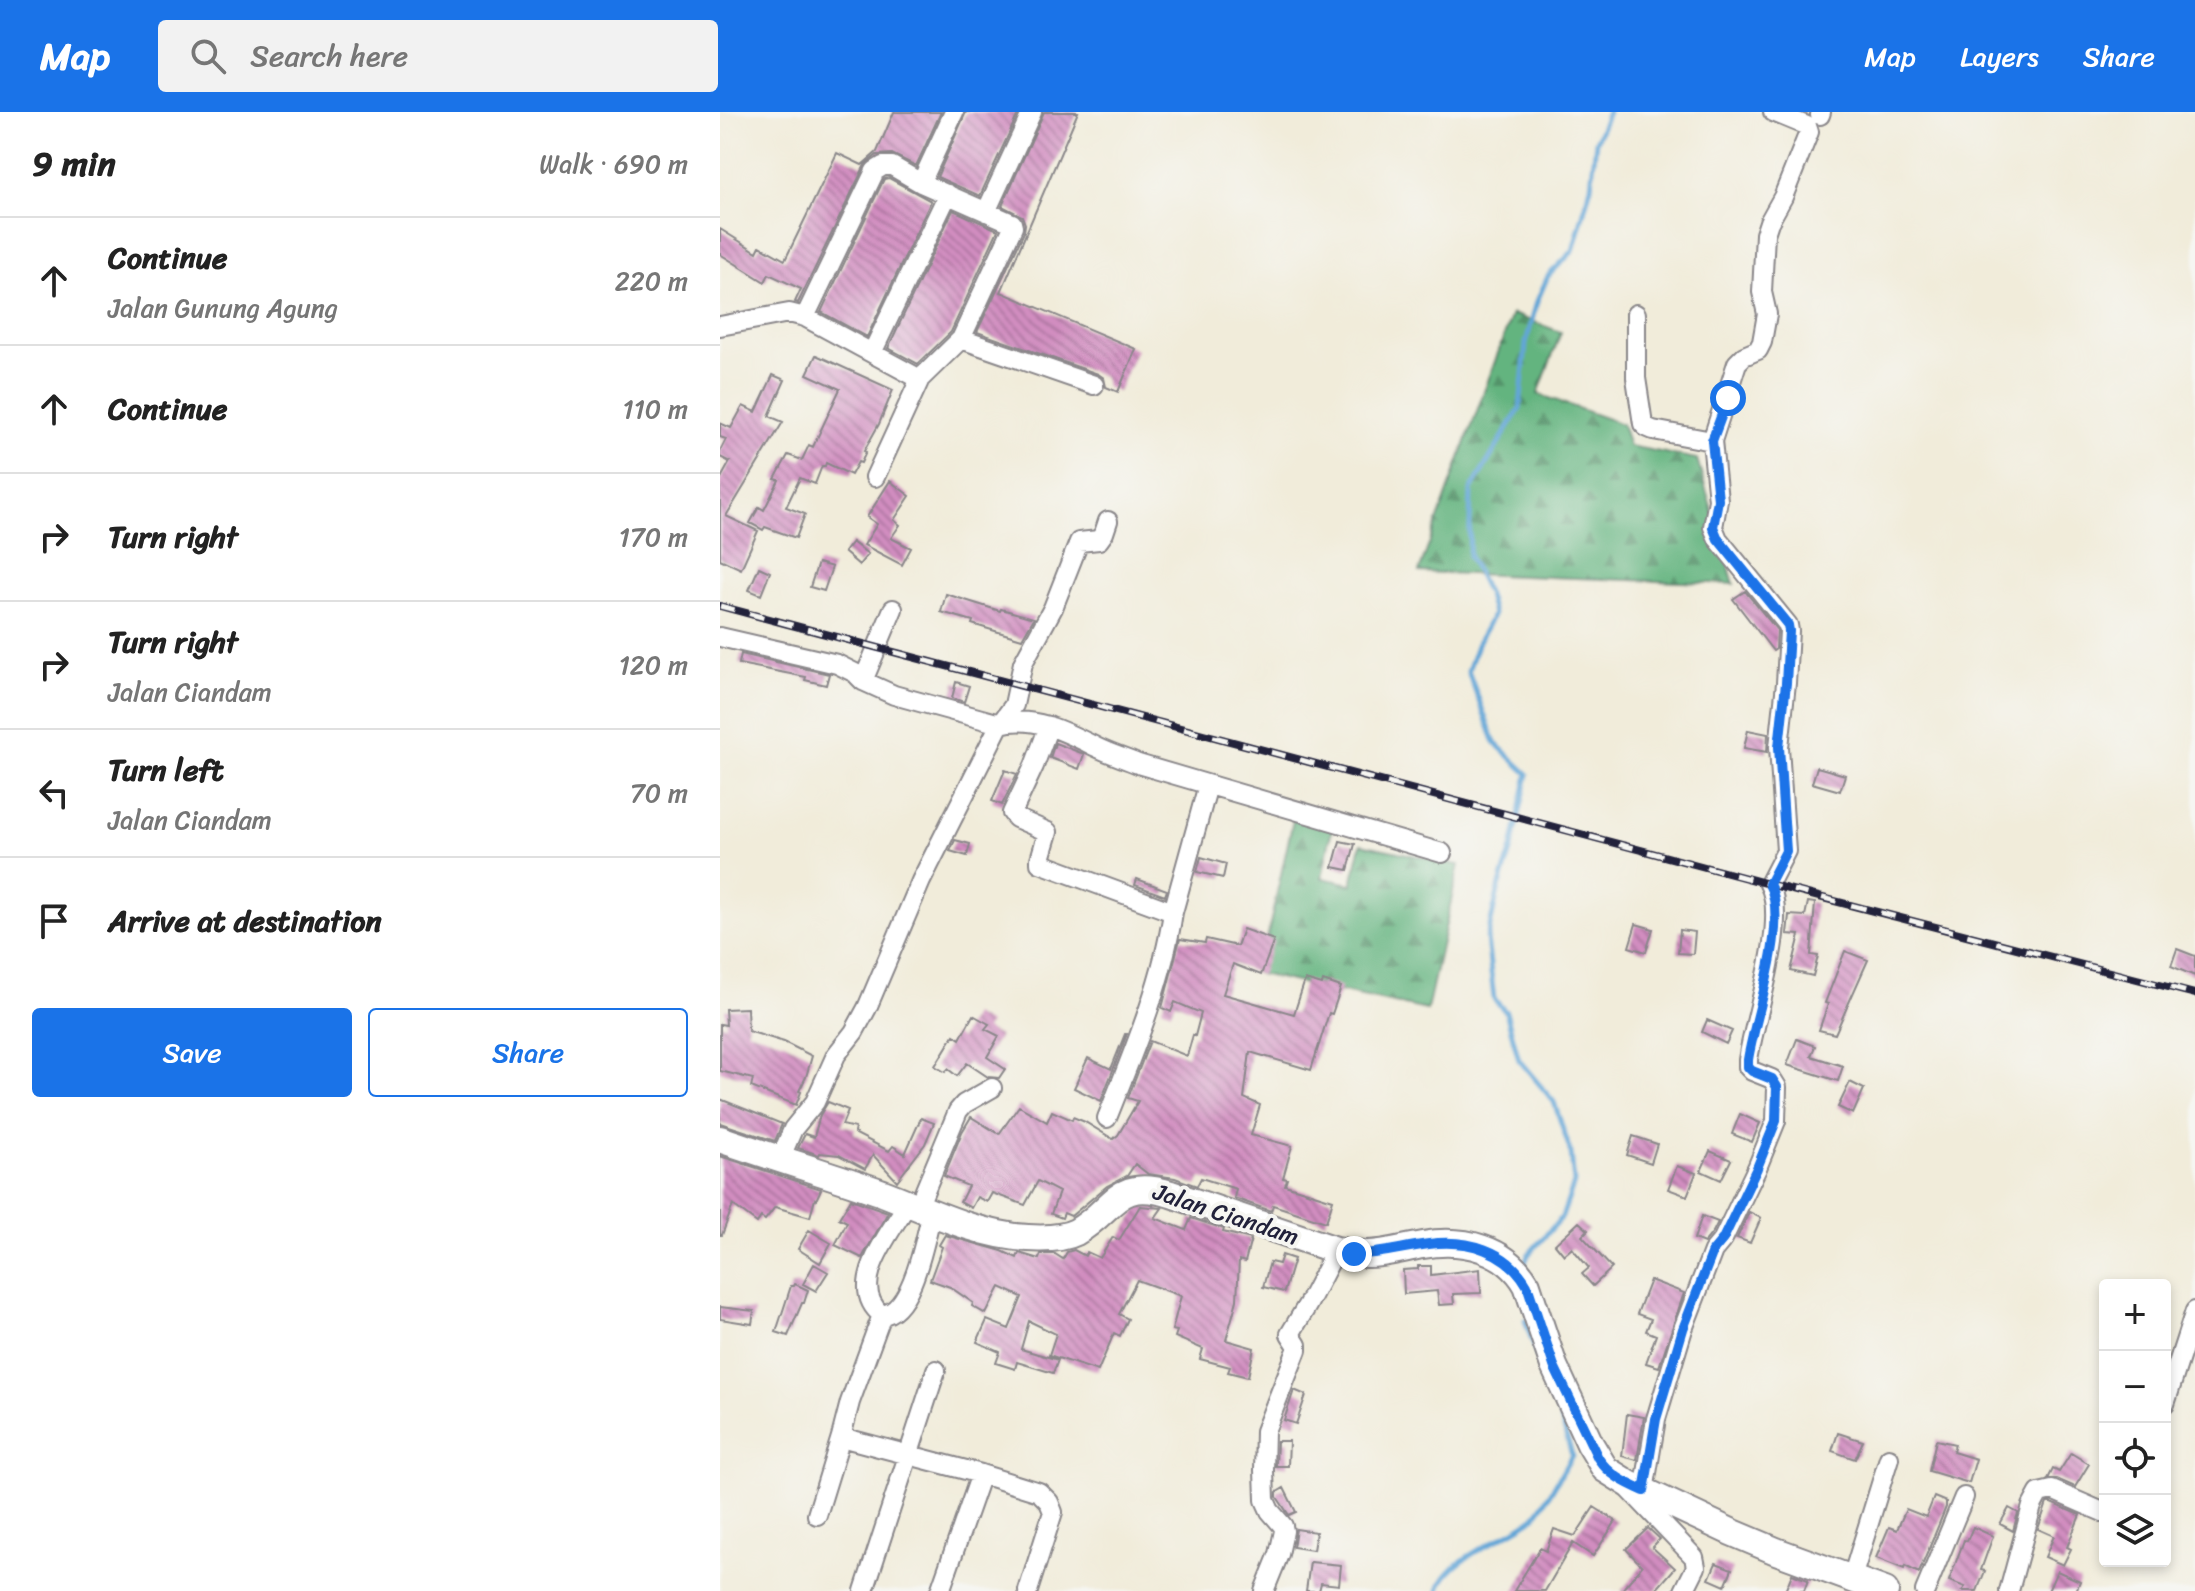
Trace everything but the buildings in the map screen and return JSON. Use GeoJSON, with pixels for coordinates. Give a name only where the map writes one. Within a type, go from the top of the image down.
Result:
{"type":"FeatureCollection","features":[{"type":"Feature","properties":{"kind":"street"},"geometry":{"type":"LineString","coordinates":[[921,183],[954,112]]}},
{"type":"Feature","properties":{"kind":"street"},"geometry":{"type":"LineString","coordinates":[[986,212],[1032,112]]}},
{"type":"Feature","properties":{"kind":"street"},"geometry":{"type":"LineString","coordinates":[[1644,1491],[1656,1419],[1683,1329],[1713,1251],[1723,1239],[1776,1121],[1777,1087],[1772,1079],[1752,1071],[1748,1060],[1772,948],[1775,903],[1769,884],[1786,851],[1779,747],[1789,631],[1788,625],[1718,539],[1713,527],[1718,500],[1712,441],[1737,363],[1758,350],[1762,342],[1767,314],[1762,292],[1765,234],[1816,118],[1773,112]]}},
{"type":"Feature","properties":{"kind":"street"},"geometry":{"type":"LineString","coordinates":[[805,317],[875,171],[883,166],[892,166],[921,183],[1012,223],[1013,227],[961,339],[920,379],[875,477]]}},
{"type":"Feature","properties":{"kind":"street"},"geometry":{"type":"LineString","coordinates":[[872,353],[948,194]]}},
{"type":"Feature","properties":{"kind":"street"},"geometry":{"type":"LineString","coordinates":[[720,326],[789,313],[805,317],[920,379]]}},
{"type":"Feature","properties":{"kind":"street"},"geometry":{"type":"LineString","coordinates":[[1636,314],[1636,378],[1643,424],[1653,430],[1712,441]]}},
{"type":"Feature","properties":{"kind":"street"},"geometry":{"type":"LineString","coordinates":[[961,339],[1094,385]]}},
{"type":"Feature","properties":{"kind":"street"},"geometry":{"type":"LineString","coordinates":[[780,1159],[793,1129],[815,1102],[836,1055],[867,1008],[921,881],[1000,724],[1014,705],[1023,663],[1053,608],[1079,542],[1099,540],[1108,521]]}},
{"type":"Feature","properties":{"kind":"street"},"geometry":{"type":"LineString","coordinates":[[863,681],[893,609]]}},
{"type":"Feature","properties":{"kind":"street"},"geometry":{"type":"LineString","coordinates":[[720,637],[837,664],[863,681],[894,695],[1000,724],[1015,720],[1049,726],[1138,764],[1442,853]]}},
{"type":"Feature","properties":{"kind":"street"},"geometry":{"type":"LineString","coordinates":[[1049,726],[1012,813],[1016,818],[1048,832],[1040,863],[1173,912]]}},
{"type":"Feature","properties":{"kind":"street"},"geometry":{"type":"LineString","coordinates":[[1107,1118],[1148,1010],[1208,785]]}},
{"type":"Feature","properties":{"kind":"street"},"geometry":{"type":"LineString","coordinates":[[920,1207],[875,1260],[868,1278],[867,1293],[874,1309],[882,1315],[889,1315],[896,1309],[912,1285],[920,1207],[958,1111],[964,1104],[992,1088]]}},
{"type":"Feature","properties":{"kind":"street","name":"Jalan Ciandam"},"geometry":{"type":"LineString","coordinates":[[720,1139],[990,1233],[1028,1238],[1075,1233],[1128,1192],[1143,1188],[1154,1189],[1336,1250],[1367,1254],[1426,1244],[1458,1243],[1499,1254],[1518,1271],[1532,1296],[1554,1366],[1605,1469],[1644,1491],[1776,1551],[1885,1591]]}},
{"type":"Feature","properties":{"kind":"street"},"geometry":{"type":"LineString","coordinates":[[1264,1591],[1279,1554],[1284,1531],[1265,1500],[1265,1431],[1297,1350],[1290,1334],[1336,1250]]}},
{"type":"Feature","properties":{"kind":"street"},"geometry":{"type":"LineString","coordinates":[[2171,1385],[2195,1311]]}},
{"type":"Feature","properties":{"kind":"street"},"geometry":{"type":"LineString","coordinates":[[817,1515],[850,1402],[882,1315]]}},
{"type":"Feature","properties":{"kind":"street"},"geometry":{"type":"LineString","coordinates":[[864,1591],[936,1370]]}},
{"type":"Feature","properties":{"kind":"street"},"geometry":{"type":"LineString","coordinates":[[841,1437],[1039,1492],[1049,1502],[1053,1512],[1028,1591]]}},
{"type":"Feature","properties":{"kind":"street"},"geometry":{"type":"LineString","coordinates":[[1852,1578],[1889,1458]]}},
{"type":"Feature","properties":{"kind":"street"},"geometry":{"type":"LineString","coordinates":[[940,1591],[981,1474]]}},
{"type":"Feature","properties":{"kind":"street"},"geometry":{"type":"LineString","coordinates":[[1613,1475],[1654,1513],[1694,1557],[1696,1567],[1684,1591]]}},
{"type":"Feature","properties":{"kind":"street"},"geometry":{"type":"LineString","coordinates":[[2009,1591],[2032,1506],[2039,1493],[2052,1490],[2099,1510]]}},
{"type":"Feature","properties":{"kind":"street"},"geometry":{"type":"LineString","coordinates":[[1925,1591],[1964,1497]]}},
{"type":"Feature","properties":{"kind":"green space"},"geometry":{"type":"Polygon","coordinates":[[[1512,314],[1561,332],[1538,394],[1622,424],[1629,446],[1697,459],[1734,584],[1419,572],[1512,314]]]}},
{"type":"Feature","properties":{"kind":"green space"},"geometry":{"type":"Polygon","coordinates":[[[1293,820],[1332,828],[1322,878],[1352,884],[1361,844],[1459,865],[1427,1010],[1259,974],[1293,820]]]}},
{"type":"Feature","properties":{"kind":"waterway"},"geometry":{"type":"LineString","coordinates":[[1524,1265],[1528,1255],[1562,1217],[1574,1183],[1571,1153],[1554,1102],[1519,1060],[1506,1012],[1494,999],[1487,939],[1528,774],[1495,743],[1468,671],[1493,614],[1488,595],[1469,556],[1471,490],[1520,408],[1526,343],[1537,301],[1548,276],[1573,251],[1591,186],[1596,141],[1608,112]]}},
{"type":"Feature","properties":{"kind":"waterway"},"geometry":{"type":"LineString","coordinates":[[1525,1320],[1540,1364]]}},
{"type":"Feature","properties":{"kind":"waterway"},"geometry":{"type":"LineString","coordinates":[[1439,1591],[1443,1580],[1464,1559],[1536,1515],[1572,1455],[1547,1381]]}},
{"type":"Feature","properties":{"kind":"railway"},"geometry":{"type":"LineString","coordinates":[[720,606],[2195,994]]}},
{"type":"Feature","properties":{"kind":"route"},"geometry":{"type":"LineString","coordinates":[[1354,1254],[1447,1243],[1487,1250],[1507,1259],[1527,1285],[1554,1366],[1598,1458],[1613,1475],[1644,1491],[1656,1419],[1683,1329],[1713,1251],[1723,1239],[1776,1121],[1777,1087],[1772,1079],[1752,1071],[1748,1060],[1772,948],[1775,903],[1769,884],[1786,851],[1779,747],[1789,631],[1788,625],[1718,539],[1713,527],[1718,500],[1712,441],[1728,398]]}}]}
